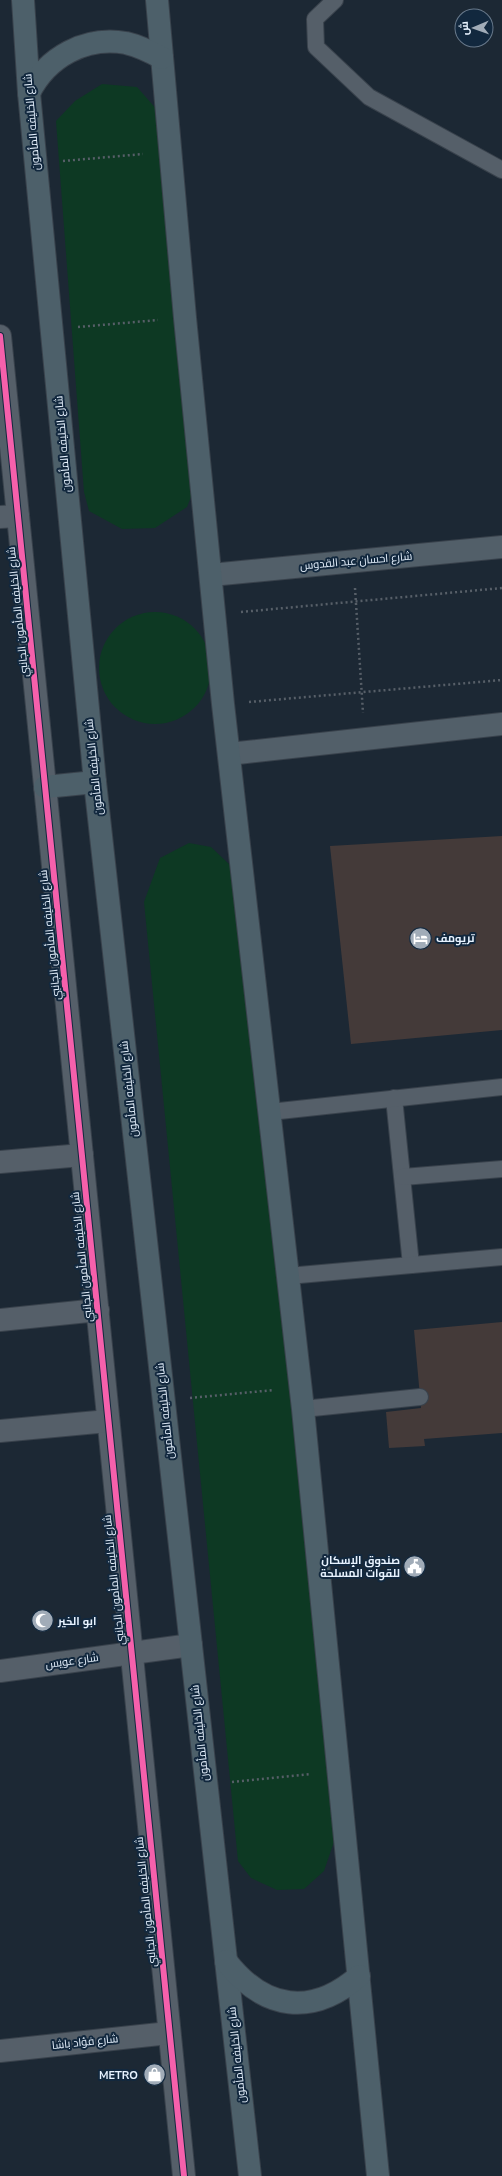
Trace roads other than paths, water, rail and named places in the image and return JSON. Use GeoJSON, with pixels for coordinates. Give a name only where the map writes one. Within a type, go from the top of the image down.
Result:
{"type":"FeatureCollection","features":[{"type":"Feature","properties":{"kind":"main road","name":"شارع الخليفه المأمون"},"geometry":{"type":"LineString","coordinates":[[22,0],[29,93],[53,329],[95,782],[250,2176]]}},
{"type":"Feature","properties":{"kind":"main road"},"geometry":{"type":"LineString","coordinates":[[157,0],[185,318],[229,754],[302,1398],[340,1771],[378,2176]]}},
{"type":"Feature","properties":{"kind":"main road"},"geometry":{"type":"LineString","coordinates":[[29,93],[36,78],[48,66],[66,53],[93,43],[126,43],[162,58]]}},
{"type":"Feature","properties":{"kind":"main road"},"geometry":{"type":"LineString","coordinates":[[45,787],[95,782]]}},
{"type":"Feature","properties":{"kind":"main road"},"geometry":{"type":"LineString","coordinates":[[226,1961],[238,1977],[253,1989],[270,1998],[289,2002],[308,2002],[327,1998],[345,1989],[359,1976]]}},
{"type":"Feature","properties":{"kind":"street","name":"شارع الخليفه المأمون الجانبي"},"geometry":{"type":"LineString","coordinates":[[0,336],[9,516],[45,787],[184,2176]]}},
{"type":"Feature","properties":{"kind":"street","name":"شارع احسان عبد القدوس"},"geometry":{"type":"LineString","coordinates":[[211,575],[502,547]]}},
{"type":"Feature","properties":{"kind":"street"},"geometry":{"type":"LineString","coordinates":[[229,754],[502,724]]}},
{"type":"Feature","properties":{"kind":"street"},"geometry":{"type":"LineString","coordinates":[[0,1162],[82,1155]]}},
{"type":"Feature","properties":{"kind":"street"},"geometry":{"type":"LineString","coordinates":[[0,1320],[98,1310]]}},
{"type":"Feature","properties":{"kind":"street"},"geometry":{"type":"LineString","coordinates":[[0,1431],[108,1421]]}},
{"type":"Feature","properties":{"kind":"street","name":"شارع عويس"},"geometry":{"type":"LineString","coordinates":[[0,1671],[191,1645]]}},
{"type":"Feature","properties":{"kind":"street","name":"شارع فؤاد باشا"},"geometry":{"type":"LineString","coordinates":[[0,2051],[169,2033]]}},
{"type":"Feature","properties":{"kind":"lane"},"geometry":{"type":"LineString","coordinates":[[335,0],[315,19],[316,47],[369,97],[502,170]]}},
{"type":"Feature","properties":{"kind":"lane"},"geometry":{"type":"LineString","coordinates":[[270,1112],[502,1087]]}},
{"type":"Feature","properties":{"kind":"lane"},"geometry":{"type":"LineString","coordinates":[[394,1098],[411,1265]]}},
{"type":"Feature","properties":{"kind":"lane"},"geometry":{"type":"LineString","coordinates":[[403,1177],[502,1169]]}},
{"type":"Feature","properties":{"kind":"lane"},"geometry":{"type":"LineString","coordinates":[[288,1276],[502,1257]]}},
{"type":"Feature","properties":{"kind":"lane"},"geometry":{"type":"LineString","coordinates":[[302,1398],[420,1397]]}},
{"type":"Feature","properties":{"kind":"place","name":"تريومف"},"geometry":{"type":"Point","coordinates":[421,938]}},
{"type":"Feature","properties":{"kind":"place","name":"صندوق الإسكان للقوات المسلحة"},"geometry":{"type":"Point","coordinates":[415,1566]}},
{"type":"Feature","properties":{"kind":"place","name":"ابو الخير"},"geometry":{"type":"Point","coordinates":[43,1621]}},
{"type":"Feature","properties":{"kind":"place","name":"METRO"},"geometry":{"type":"Point","coordinates":[154,2075]}}]}
